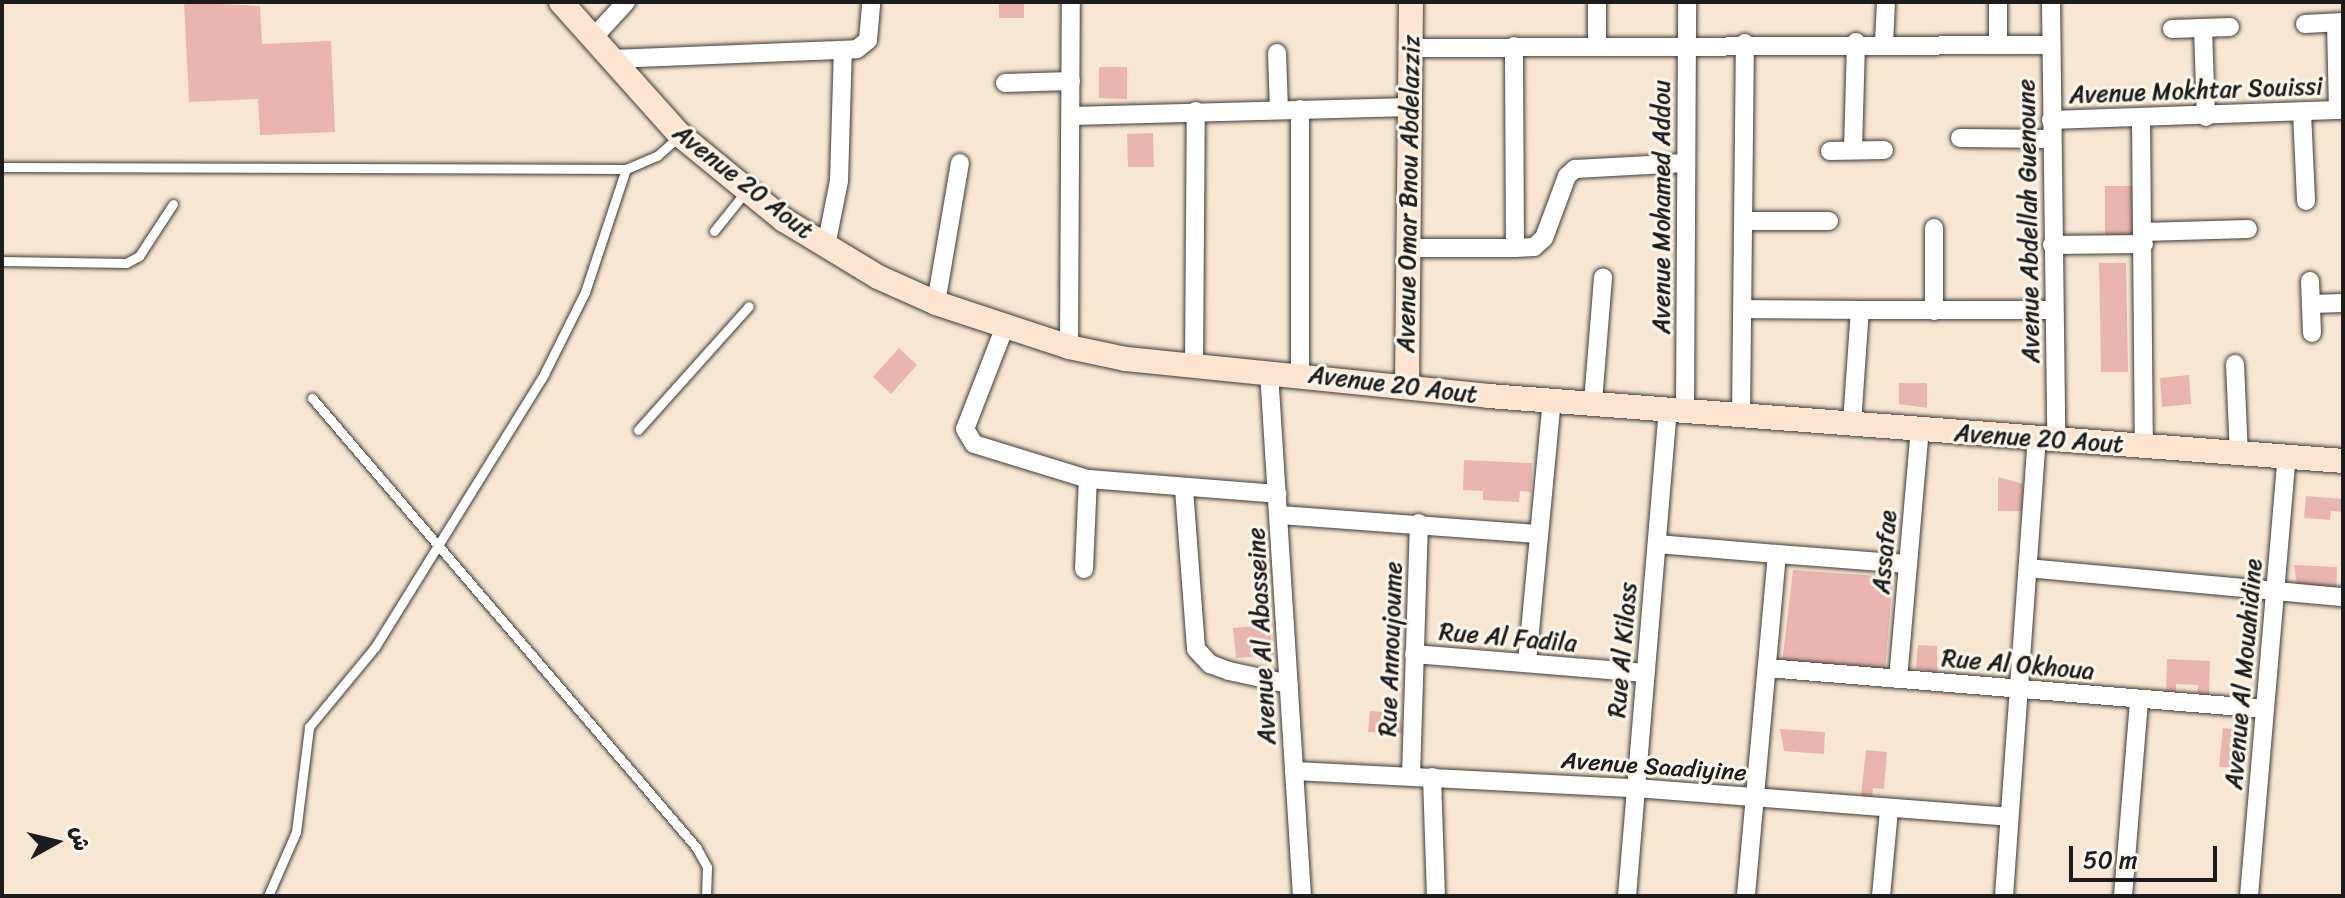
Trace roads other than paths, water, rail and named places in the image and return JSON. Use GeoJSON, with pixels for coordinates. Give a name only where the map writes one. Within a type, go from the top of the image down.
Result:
{"type":"FeatureCollection","features":[{"type":"Feature","properties":{"kind":"street","name":"Avenue 20 Aout"},"geometry":{"type":"LineString","coordinates":[[561,2],[680,135],[746,191],[826,246],[936,303],[1004,329],[1069,347],[1194,367],[1300,374],[1489,396],[1552,398],[1741,417],[2343,461]]}},
{"type":"Feature","properties":{"kind":"street"},"geometry":{"type":"LineString","coordinates":[[593,38],[626,2]]}},
{"type":"Feature","properties":{"kind":"street"},"geometry":{"type":"LineString","coordinates":[[612,59],[843,50],[866,44],[871,2]]}},
{"type":"Feature","properties":{"kind":"street"},"geometry":{"type":"LineString","coordinates":[[1069,347],[1071,2]]}},
{"type":"Feature","properties":{"kind":"street","name":"Avenue Omar Bnou Abdelazziz"},"geometry":{"type":"LineString","coordinates":[[1407,385],[1411,2]]}},
{"type":"Feature","properties":{"kind":"street"},"geometry":{"type":"LineString","coordinates":[[1597,2],[1597,45]]}},
{"type":"Feature","properties":{"kind":"street","name":"Avenue Mohamed Addou"},"geometry":{"type":"LineString","coordinates":[[1676,410],[1686,163],[1687,2]]}},
{"type":"Feature","properties":{"kind":"street"},"geometry":{"type":"LineString","coordinates":[[1884,43],[1886,2]]}},
{"type":"Feature","properties":{"kind":"street"},"geometry":{"type":"LineString","coordinates":[[1998,2],[1998,44]]}},
{"type":"Feature","properties":{"kind":"street","name":"Avenue Abdellah Guenoune"},"geometry":{"type":"LineString","coordinates":[[2004,896],[2028,568],[2046,439],[2053,310],[2051,2]]}},
{"type":"Feature","properties":{"kind":"street"},"geometry":{"type":"LineString","coordinates":[[2305,24],[2339,22],[2340,110]]}},
{"type":"Feature","properties":{"kind":"street"},"geometry":{"type":"LineString","coordinates":[[2172,29],[2230,27]]}},
{"type":"Feature","properties":{"kind":"street"},"geometry":{"type":"LineString","coordinates":[[2203,28],[2206,117]]}},
{"type":"Feature","properties":{"kind":"street"},"geometry":{"type":"LineString","coordinates":[[1410,48],[1856,42],[2050,45]]}},
{"type":"Feature","properties":{"kind":"street"},"geometry":{"type":"LineString","coordinates":[[1853,150],[1856,42]]}},
{"type":"Feature","properties":{"kind":"street"},"geometry":{"type":"LineString","coordinates":[[1741,417],[1745,43]]}},
{"type":"Feature","properties":{"kind":"street"},"geometry":{"type":"LineString","coordinates":[[1514,46],[1515,248]]}},
{"type":"Feature","properties":{"kind":"street"},"geometry":{"type":"LineString","coordinates":[[826,246],[839,181],[843,50]]}},
{"type":"Feature","properties":{"kind":"street"},"geometry":{"type":"LineString","coordinates":[[1277,53],[1279,109]]}},
{"type":"Feature","properties":{"kind":"street"},"geometry":{"type":"LineString","coordinates":[[1005,83],[1071,81]]}},
{"type":"Feature","properties":{"kind":"street"},"geometry":{"type":"LineString","coordinates":[[1071,116],[1411,107]]}},
{"type":"Feature","properties":{"kind":"street"},"geometry":{"type":"LineString","coordinates":[[1300,109],[1300,374]]}},
{"type":"Feature","properties":{"kind":"street","name":"Avenue Mokhtar Souissi"},"geometry":{"type":"LineString","coordinates":[[1960,138],[2141,119],[2340,110]]}},
{"type":"Feature","properties":{"kind":"street"},"geometry":{"type":"LineString","coordinates":[[1194,367],[1196,111]]}},
{"type":"Feature","properties":{"kind":"street"},"geometry":{"type":"LineString","coordinates":[[2302,112],[2309,201]]}},
{"type":"Feature","properties":{"kind":"street"},"geometry":{"type":"LineString","coordinates":[[2141,119],[2144,447]]}},
{"type":"Feature","properties":{"kind":"street"},"geometry":{"type":"LineString","coordinates":[[1830,151],[1884,150]]}},
{"type":"Feature","properties":{"kind":"street"},"geometry":{"type":"LineString","coordinates":[[936,303],[960,163]]}},
{"type":"Feature","properties":{"kind":"street"},"geometry":{"type":"LineString","coordinates":[[1410,248],[1534,247],[1544,238],[1567,176],[1575,169],[1686,163]]}},
{"type":"Feature","properties":{"kind":"street"},"geometry":{"type":"LineString","coordinates":[[1745,221],[1829,221]]}},
{"type":"Feature","properties":{"kind":"street"},"geometry":{"type":"LineString","coordinates":[[1934,228],[1934,311]]}},
{"type":"Feature","properties":{"kind":"street"},"geometry":{"type":"LineString","coordinates":[[2052,245],[2248,229]]}},
{"type":"Feature","properties":{"kind":"street"},"geometry":{"type":"LineString","coordinates":[[1593,402],[1603,277]]}},
{"type":"Feature","properties":{"kind":"street"},"geometry":{"type":"LineString","coordinates":[[2310,281],[2312,333]]}},
{"type":"Feature","properties":{"kind":"street"},"geometry":{"type":"LineString","coordinates":[[2311,304],[2343,303]]}},
{"type":"Feature","properties":{"kind":"street"},"geometry":{"type":"LineString","coordinates":[[1743,309],[2053,310]]}},
{"type":"Feature","properties":{"kind":"street"},"geometry":{"type":"LineString","coordinates":[[1852,423],[1860,310]]}},
{"type":"Feature","properties":{"kind":"street"},"geometry":{"type":"LineString","coordinates":[[1004,329],[967,438],[1088,479],[1277,494]]}},
{"type":"Feature","properties":{"kind":"street"},"geometry":{"type":"LineString","coordinates":[[2235,364],[2239,454]]}},
{"type":"Feature","properties":{"kind":"street","name":"Avenue Al Abasseine"},"geometry":{"type":"LineString","coordinates":[[1269,372],[1302,896]]}},
{"type":"Feature","properties":{"kind":"street"},"geometry":{"type":"LineString","coordinates":[[1527,663],[1552,398]]}},
{"type":"Feature","properties":{"kind":"street","name":"Rue Al Kilass"},"geometry":{"type":"LineString","coordinates":[[1627,896],[1657,544],[1676,410]]}},
{"type":"Feature","properties":{"kind":"street","name":"Assafae"},"geometry":{"type":"LineString","coordinates":[[1898,679],[1920,429]]}},
{"type":"Feature","properties":{"kind":"street","name":"Avenue Al Mouahidine"},"geometry":{"type":"LineString","coordinates":[[2249,896],[2287,457]]}},
{"type":"Feature","properties":{"kind":"street"},"geometry":{"type":"LineString","coordinates":[[1084,569],[1088,479]]}},
{"type":"Feature","properties":{"kind":"street"},"geometry":{"type":"LineString","coordinates":[[1184,489],[1196,649],[1210,664],[1289,684]]}},
{"type":"Feature","properties":{"kind":"street"},"geometry":{"type":"LineString","coordinates":[[1279,515],[1538,534]]}},
{"type":"Feature","properties":{"kind":"street","name":"Rue Annoujoume"},"geometry":{"type":"LineString","coordinates":[[1411,776],[1419,523]]}},
{"type":"Feature","properties":{"kind":"street"},"geometry":{"type":"LineString","coordinates":[[1657,544],[1908,564]]}},
{"type":"Feature","properties":{"kind":"street"},"geometry":{"type":"LineString","coordinates":[[1746,896],[1777,554]]}},
{"type":"Feature","properties":{"kind":"street"},"geometry":{"type":"LineString","coordinates":[[2028,568],[2343,597]]}},
{"type":"Feature","properties":{"kind":"street","name":"Rue Al Fadila"},"geometry":{"type":"LineString","coordinates":[[1414,654],[1645,673]]}},
{"type":"Feature","properties":{"kind":"street","name":"Rue Al Okhoua"},"geometry":{"type":"LineString","coordinates":[[1767,668],[2264,709]]}},
{"type":"Feature","properties":{"kind":"street"},"geometry":{"type":"LineString","coordinates":[[2123,896],[2139,700]]}},
{"type":"Feature","properties":{"kind":"street","name":"Avenue Saadiyine"},"geometry":{"type":"LineString","coordinates":[[1294,771],[1635,788],[2009,817]]}},
{"type":"Feature","properties":{"kind":"street"},"geometry":{"type":"LineString","coordinates":[[1432,777],[1436,896],[1450,896]]}},
{"type":"Feature","properties":{"kind":"street"},"geometry":{"type":"LineString","coordinates":[[1881,896],[1889,809]]}},
{"type":"Feature","properties":{"kind":"lane"},"geometry":{"type":"LineString","coordinates":[[2,167],[626,169],[657,156],[680,135]]}},
{"type":"Feature","properties":{"kind":"lane"},"geometry":{"type":"LineString","coordinates":[[268,896],[296,832],[309,727],[375,647],[440,545],[567,332],[602,246],[626,169]]}},
{"type":"Feature","properties":{"kind":"lane"},"geometry":{"type":"LineString","coordinates":[[714,231],[746,191]]}},
{"type":"Feature","properties":{"kind":"lane"},"geometry":{"type":"LineString","coordinates":[[2,261],[126,263],[139,256],[173,204]]}},
{"type":"Feature","properties":{"kind":"lane"},"geometry":{"type":"LineString","coordinates":[[638,430],[749,306]]}},
{"type":"Feature","properties":{"kind":"lane"},"geometry":{"type":"LineString","coordinates":[[312,398],[696,847],[707,867],[706,896]]}}]}
